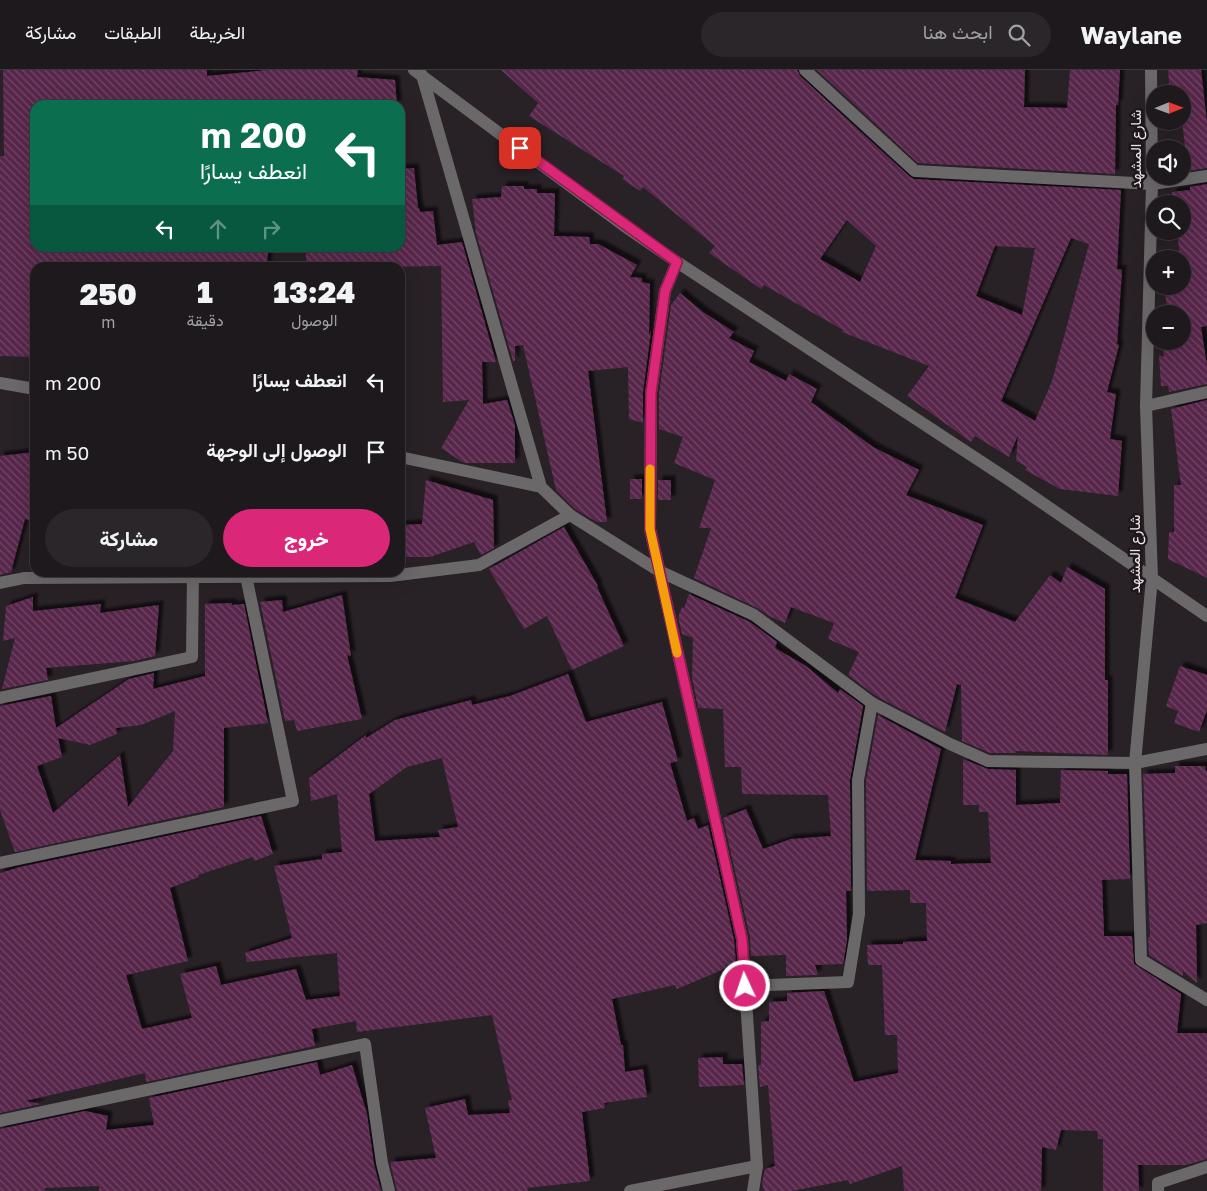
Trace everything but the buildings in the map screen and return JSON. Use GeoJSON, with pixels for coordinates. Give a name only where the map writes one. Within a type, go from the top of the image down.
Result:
{"type":"FeatureCollection","features":[{"type":"Feature","properties":{"kind":"street"},"geometry":{"type":"LineString","coordinates":[[806,70],[915,171],[1146,184]]}},
{"type":"Feature","properties":{"kind":"street","name":"شارع المشهد"},"geometry":{"type":"LineString","coordinates":[[1151,70],[1152,140]]}},
{"type":"Feature","properties":{"kind":"street"},"geometry":{"type":"LineString","coordinates":[[418,73],[623,225],[1006,478],[1207,616]]}},
{"type":"Feature","properties":{"kind":"street"},"geometry":{"type":"LineString","coordinates":[[418,73],[541,487],[570,515],[659,571],[754,615],[872,703],[950,744],[988,761],[1135,763],[1207,749]]}},
{"type":"Feature","properties":{"kind":"street"},"geometry":{"type":"LineString","coordinates":[[1191,178],[1207,176]]}},
{"type":"Feature","properties":{"kind":"street","name":"شارع المشهد"},"geometry":{"type":"LineString","coordinates":[[1152,185],[1146,406],[1152,578],[1135,763],[1141,960],[1207,1000]]}},
{"type":"Feature","properties":{"kind":"street"},"geometry":{"type":"LineString","coordinates":[[677,262],[665,291],[651,393],[650,529],[742,939],[757,1166],[754,1191]]}},
{"type":"Feature","properties":{"kind":"street"},"geometry":{"type":"LineString","coordinates":[[0,383],[30,388]]}},
{"type":"Feature","properties":{"kind":"street"},"geometry":{"type":"LineString","coordinates":[[1146,406],[1207,392]]}},
{"type":"Feature","properties":{"kind":"street"},"geometry":{"type":"LineString","coordinates":[[405,458],[541,487]]}},
{"type":"Feature","properties":{"kind":"street"},"geometry":{"type":"LineString","coordinates":[[405,574],[479,565],[570,515]]}},
{"type":"Feature","properties":{"kind":"street"},"geometry":{"type":"LineString","coordinates":[[0,583],[24,578],[80,577]]}},
{"type":"Feature","properties":{"kind":"street"},"geometry":{"type":"LineString","coordinates":[[0,698],[192,657],[193,577]]}},
{"type":"Feature","properties":{"kind":"street"},"geometry":{"type":"LineString","coordinates":[[0,864],[293,801],[246,577]]}},
{"type":"Feature","properties":{"kind":"street"},"geometry":{"type":"LineString","coordinates":[[745,986],[848,982],[859,914],[858,780],[872,703]]}},
{"type":"Feature","properties":{"kind":"street"},"geometry":{"type":"LineString","coordinates":[[0,1121],[365,1044],[382,1163],[389,1191]]}},
{"type":"Feature","properties":{"kind":"street"},"geometry":{"type":"LineString","coordinates":[[630,1191],[757,1166]]}},
{"type":"Feature","properties":{"kind":"street"},"geometry":{"type":"LineString","coordinates":[[1158,1191],[1158,1183],[1207,1167]]}},
{"type":"Feature","properties":{"kind":"slow traffic"},"geometry":{"type":"LineString","coordinates":[[650,469],[650,529],[677,653]]}},
{"type":"Feature","properties":{"kind":"route"},"geometry":{"type":"LineString","coordinates":[[520,148],[623,225],[677,262],[665,291],[651,393],[650,529],[742,939],[745,986]]}}]}
